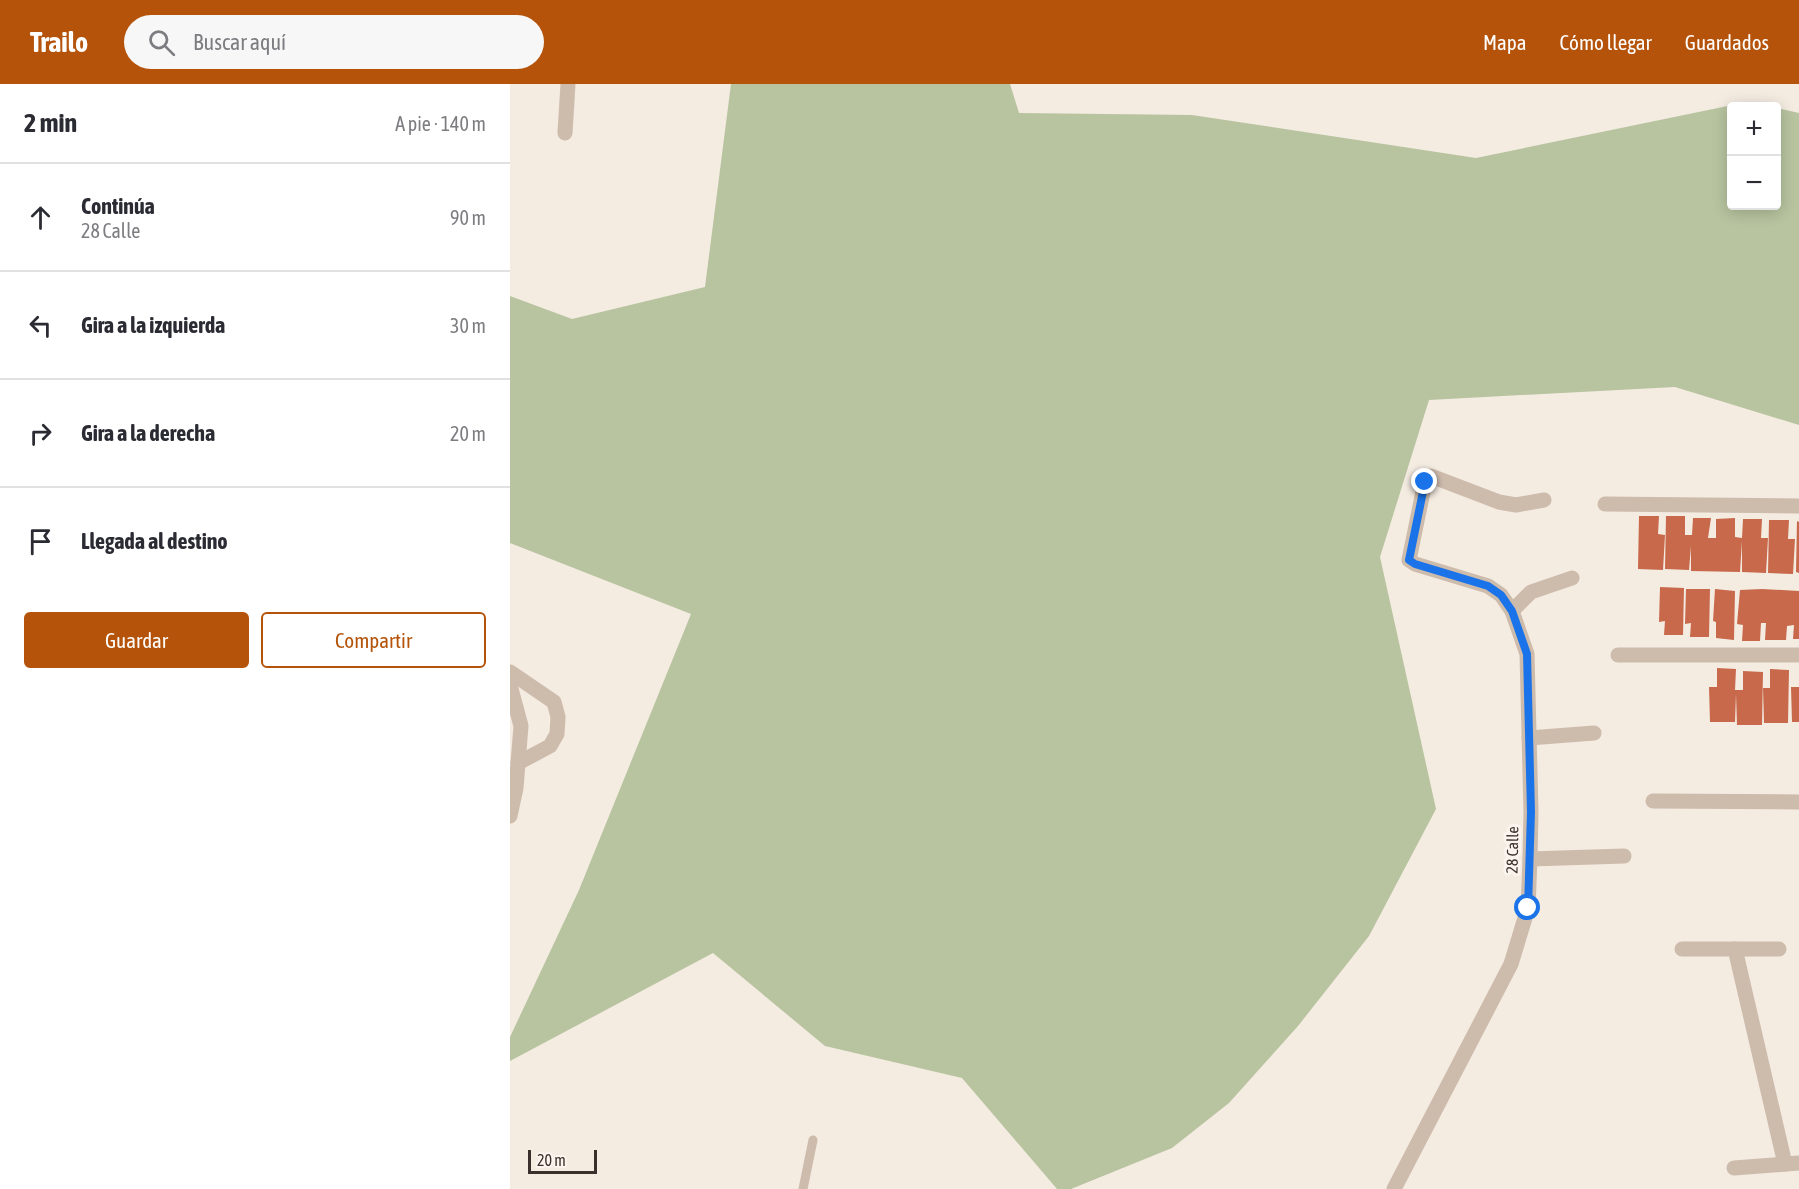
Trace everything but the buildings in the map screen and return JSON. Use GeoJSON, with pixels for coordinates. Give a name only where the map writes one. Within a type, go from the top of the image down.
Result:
{"type":"FeatureCollection","features":[{"type":"Feature","properties":{"kind":"street"},"geometry":{"type":"LineString","coordinates":[[565,133],[568,84]]}},
{"type":"Feature","properties":{"kind":"street","name":"28 Calle"},"geometry":{"type":"LineString","coordinates":[[1394,1189],[1511,964],[1528,908],[1530,859],[1527,654],[1512,611],[1501,595],[1488,586],[1415,564],[1409,560],[1425,482],[1431,476],[1499,502],[1516,505],[1544,500]]}},
{"type":"Feature","properties":{"kind":"street"},"geometry":{"type":"LineString","coordinates":[[1605,504],[1799,506]]}},
{"type":"Feature","properties":{"kind":"street"},"geometry":{"type":"LineString","coordinates":[[1512,611],[1531,592],[1572,578]]}},
{"type":"Feature","properties":{"kind":"street"},"geometry":{"type":"LineString","coordinates":[[1618,655],[1799,655]]}},
{"type":"Feature","properties":{"kind":"street"},"geometry":{"type":"LineString","coordinates":[[510,672],[554,702],[558,717],[557,734],[550,746],[518,763]]}},
{"type":"Feature","properties":{"kind":"street"},"geometry":{"type":"LineString","coordinates":[[510,686],[521,726],[516,788],[510,816]]}},
{"type":"Feature","properties":{"kind":"street"},"geometry":{"type":"LineString","coordinates":[[1529,738],[1594,733]]}},
{"type":"Feature","properties":{"kind":"street"},"geometry":{"type":"LineString","coordinates":[[1653,801],[1799,802]]}},
{"type":"Feature","properties":{"kind":"street"},"geometry":{"type":"LineString","coordinates":[[1530,859],[1624,856]]}},
{"type":"Feature","properties":{"kind":"street"},"geometry":{"type":"LineString","coordinates":[[1682,950],[1779,948]]}},
{"type":"Feature","properties":{"kind":"street"},"geometry":{"type":"LineString","coordinates":[[1734,1168],[1792,1164],[1735,949]]}},
{"type":"Feature","properties":{"kind":"lane"},"geometry":{"type":"LineString","coordinates":[[803,1189],[813,1140]]}},
{"type":"Feature","properties":{"kind":"green space"},"geometry":{"type":"Polygon","coordinates":[[[731,84],[1010,84],[1019,113],[1192,115],[1476,158],[1727,106],[1727,210],[1781,210],[1781,109],[1799,113],[1799,425],[1675,387],[1429,400],[1380,557],[1436,809],[1369,936],[1298,1026],[1229,1103],[1172,1148],[1071,1189],[1057,1189],[962,1078],[825,1046],[713,953],[510,1061],[510,1037],[579,890],[691,614],[510,543],[510,296],[572,319],[705,287],[731,84]]]}},
{"type":"Feature","properties":{"kind":"route"},"geometry":{"type":"LineString","coordinates":[[1425,482],[1409,560],[1415,564],[1488,586],[1501,595],[1512,611],[1527,654],[1531,812],[1528,908]]}}]}
